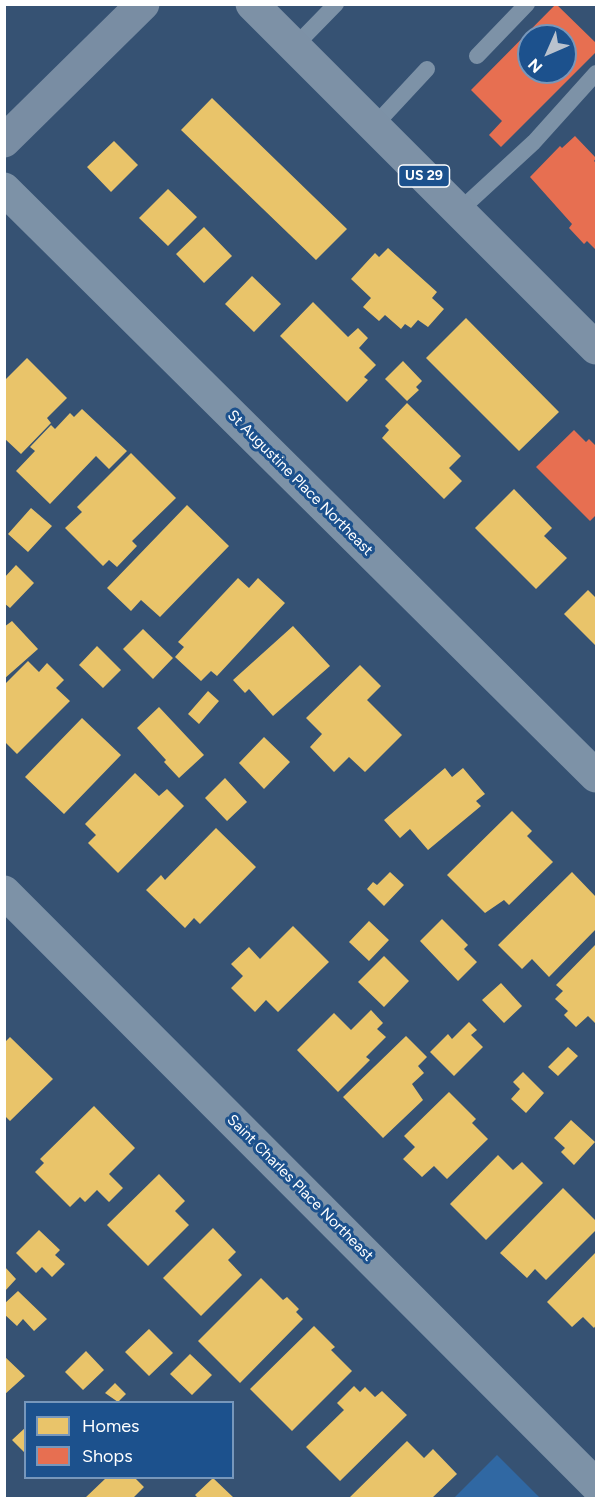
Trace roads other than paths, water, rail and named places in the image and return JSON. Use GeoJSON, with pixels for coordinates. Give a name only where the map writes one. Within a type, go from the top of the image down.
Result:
{"type":"FeatureCollection","features":[{"type":"Feature","properties":{"kind":"highway","name":"US 29"},"geometry":{"type":"LineString","coordinates":[[252,4],[597,348]]}},
{"type":"Feature","properties":{"kind":"main road"},"geometry":{"type":"LineString","coordinates":[[4,141],[143,4]]}},
{"type":"Feature","properties":{"kind":"street","name":"St Augustine Place Northeast"},"geometry":{"type":"LineString","coordinates":[[4,189],[597,776]]}},
{"type":"Feature","properties":{"kind":"street","name":"Saint Charles Place Northeast"},"geometry":{"type":"LineString","coordinates":[[4,891],[597,1485]]}},
{"type":"Feature","properties":{"kind":"lane"},"geometry":{"type":"LineString","coordinates":[[294,47],[336,4]]}},
{"type":"Feature","properties":{"kind":"lane"},"geometry":{"type":"LineString","coordinates":[[477,56],[527,4]]}},
{"type":"Feature","properties":{"kind":"lane"},"geometry":{"type":"LineString","coordinates":[[374,126],[427,69]]}},
{"type":"Feature","properties":{"kind":"lane"},"geometry":{"type":"LineString","coordinates":[[459,211],[534,142],[597,73]]}}]}
